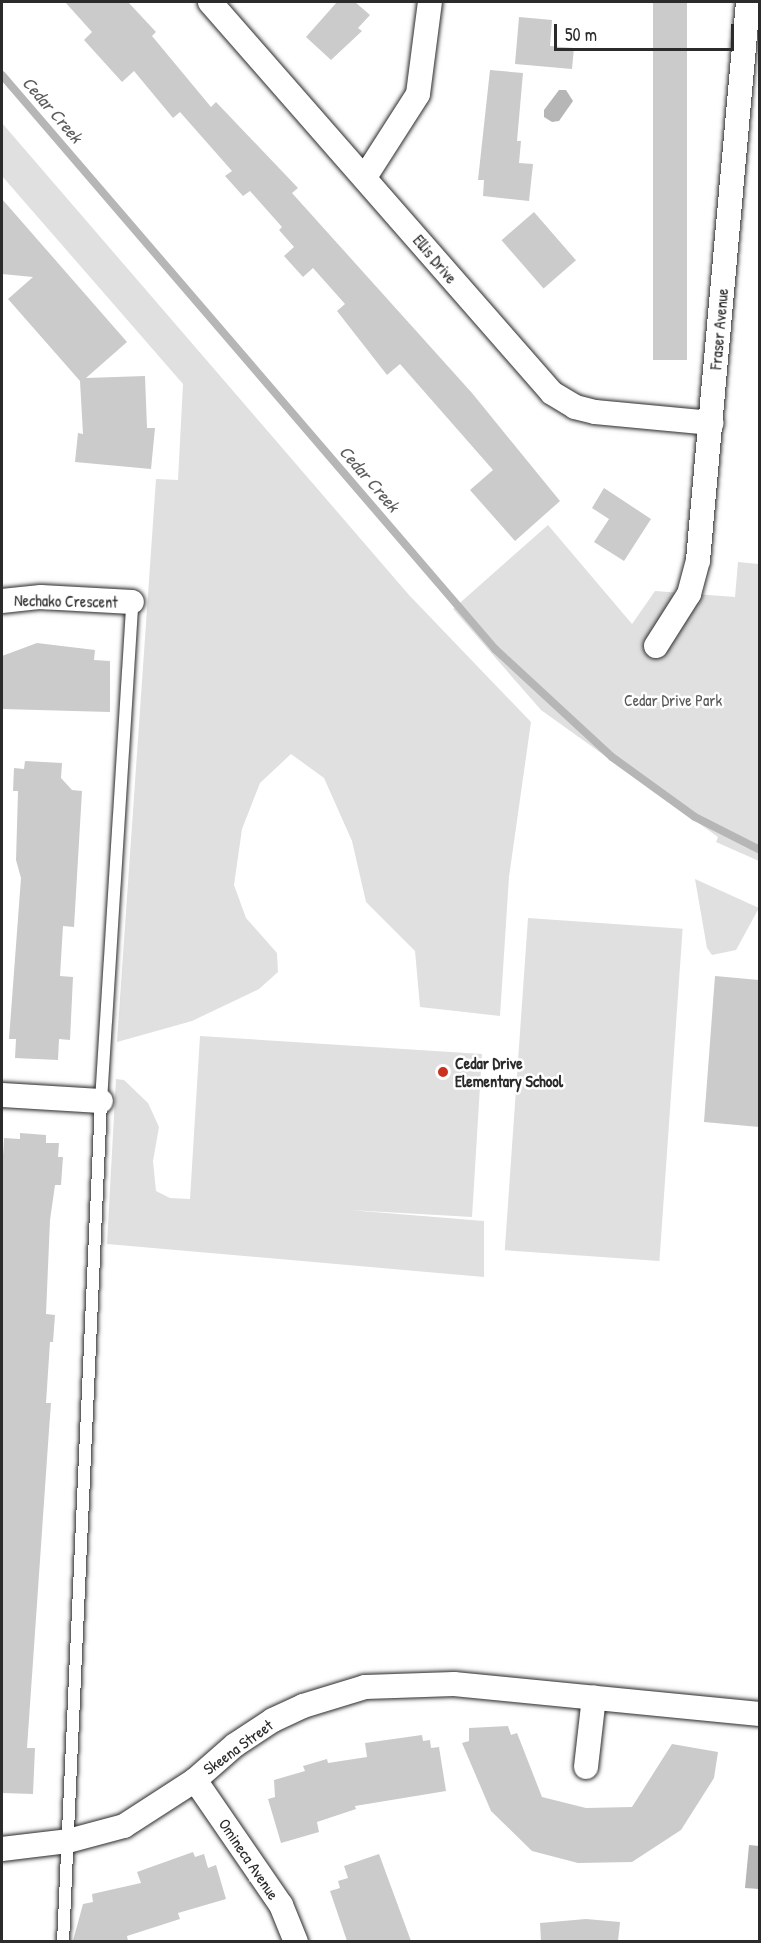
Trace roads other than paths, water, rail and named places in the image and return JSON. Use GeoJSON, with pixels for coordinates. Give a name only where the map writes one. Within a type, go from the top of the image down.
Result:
{"type":"FeatureCollection","features":[{"type":"Feature","properties":{"kind":"street","name":"Ellis Drive"},"geometry":{"type":"LineString","coordinates":[[210,2],[365,177],[540,381],[563,401],[595,412],[711,423]]}},
{"type":"Feature","properties":{"kind":"street"},"geometry":{"type":"LineString","coordinates":[[365,177],[418,94],[430,2]]}},
{"type":"Feature","properties":{"kind":"street","name":"Fraser Avenue"},"geometry":{"type":"LineString","coordinates":[[656,646],[694,582],[711,423],[748,2]]}},
{"type":"Feature","properties":{"kind":"street","name":"Nechako Crescent"},"geometry":{"type":"LineString","coordinates":[[2,601],[41,597],[132,602]]}},
{"type":"Feature","properties":{"kind":"street"},"geometry":{"type":"LineString","coordinates":[[2,1095],[101,1101]]}},
{"type":"Feature","properties":{"kind":"street","name":"Skeena Street"},"geometry":{"type":"LineString","coordinates":[[2,1849],[68,1841],[124,1826],[195,1780],[235,1745],[273,1720],[303,1706],[366,1687],[432,1683],[759,1714]]}},
{"type":"Feature","properties":{"kind":"street"},"geometry":{"type":"LineString","coordinates":[[586,1767],[594,1698]]}},
{"type":"Feature","properties":{"kind":"street","name":"Omineca Avenue"},"geometry":{"type":"LineString","coordinates":[[195,1780],[281,1905],[296,1941]]}},
{"type":"Feature","properties":{"kind":"lane"},"geometry":{"type":"LineString","coordinates":[[63,1941],[101,1101],[132,602]]}},
{"type":"Feature","properties":{"kind":"waterway","name":"Cedar Creek"},"geometry":{"type":"LineString","coordinates":[[2,75],[495,649],[612,757],[695,817],[760,850]]}},
{"type":"Feature","properties":{"kind":"place","name":"Cedar Drive Elementary School"},"geometry":{"type":"Point","coordinates":[443,1072]}},
{"type":"Feature","properties":{"kind":"park label","name":"Cedar Drive Park"},"geometry":{"type":"Point","coordinates":[673,700]}}]}
